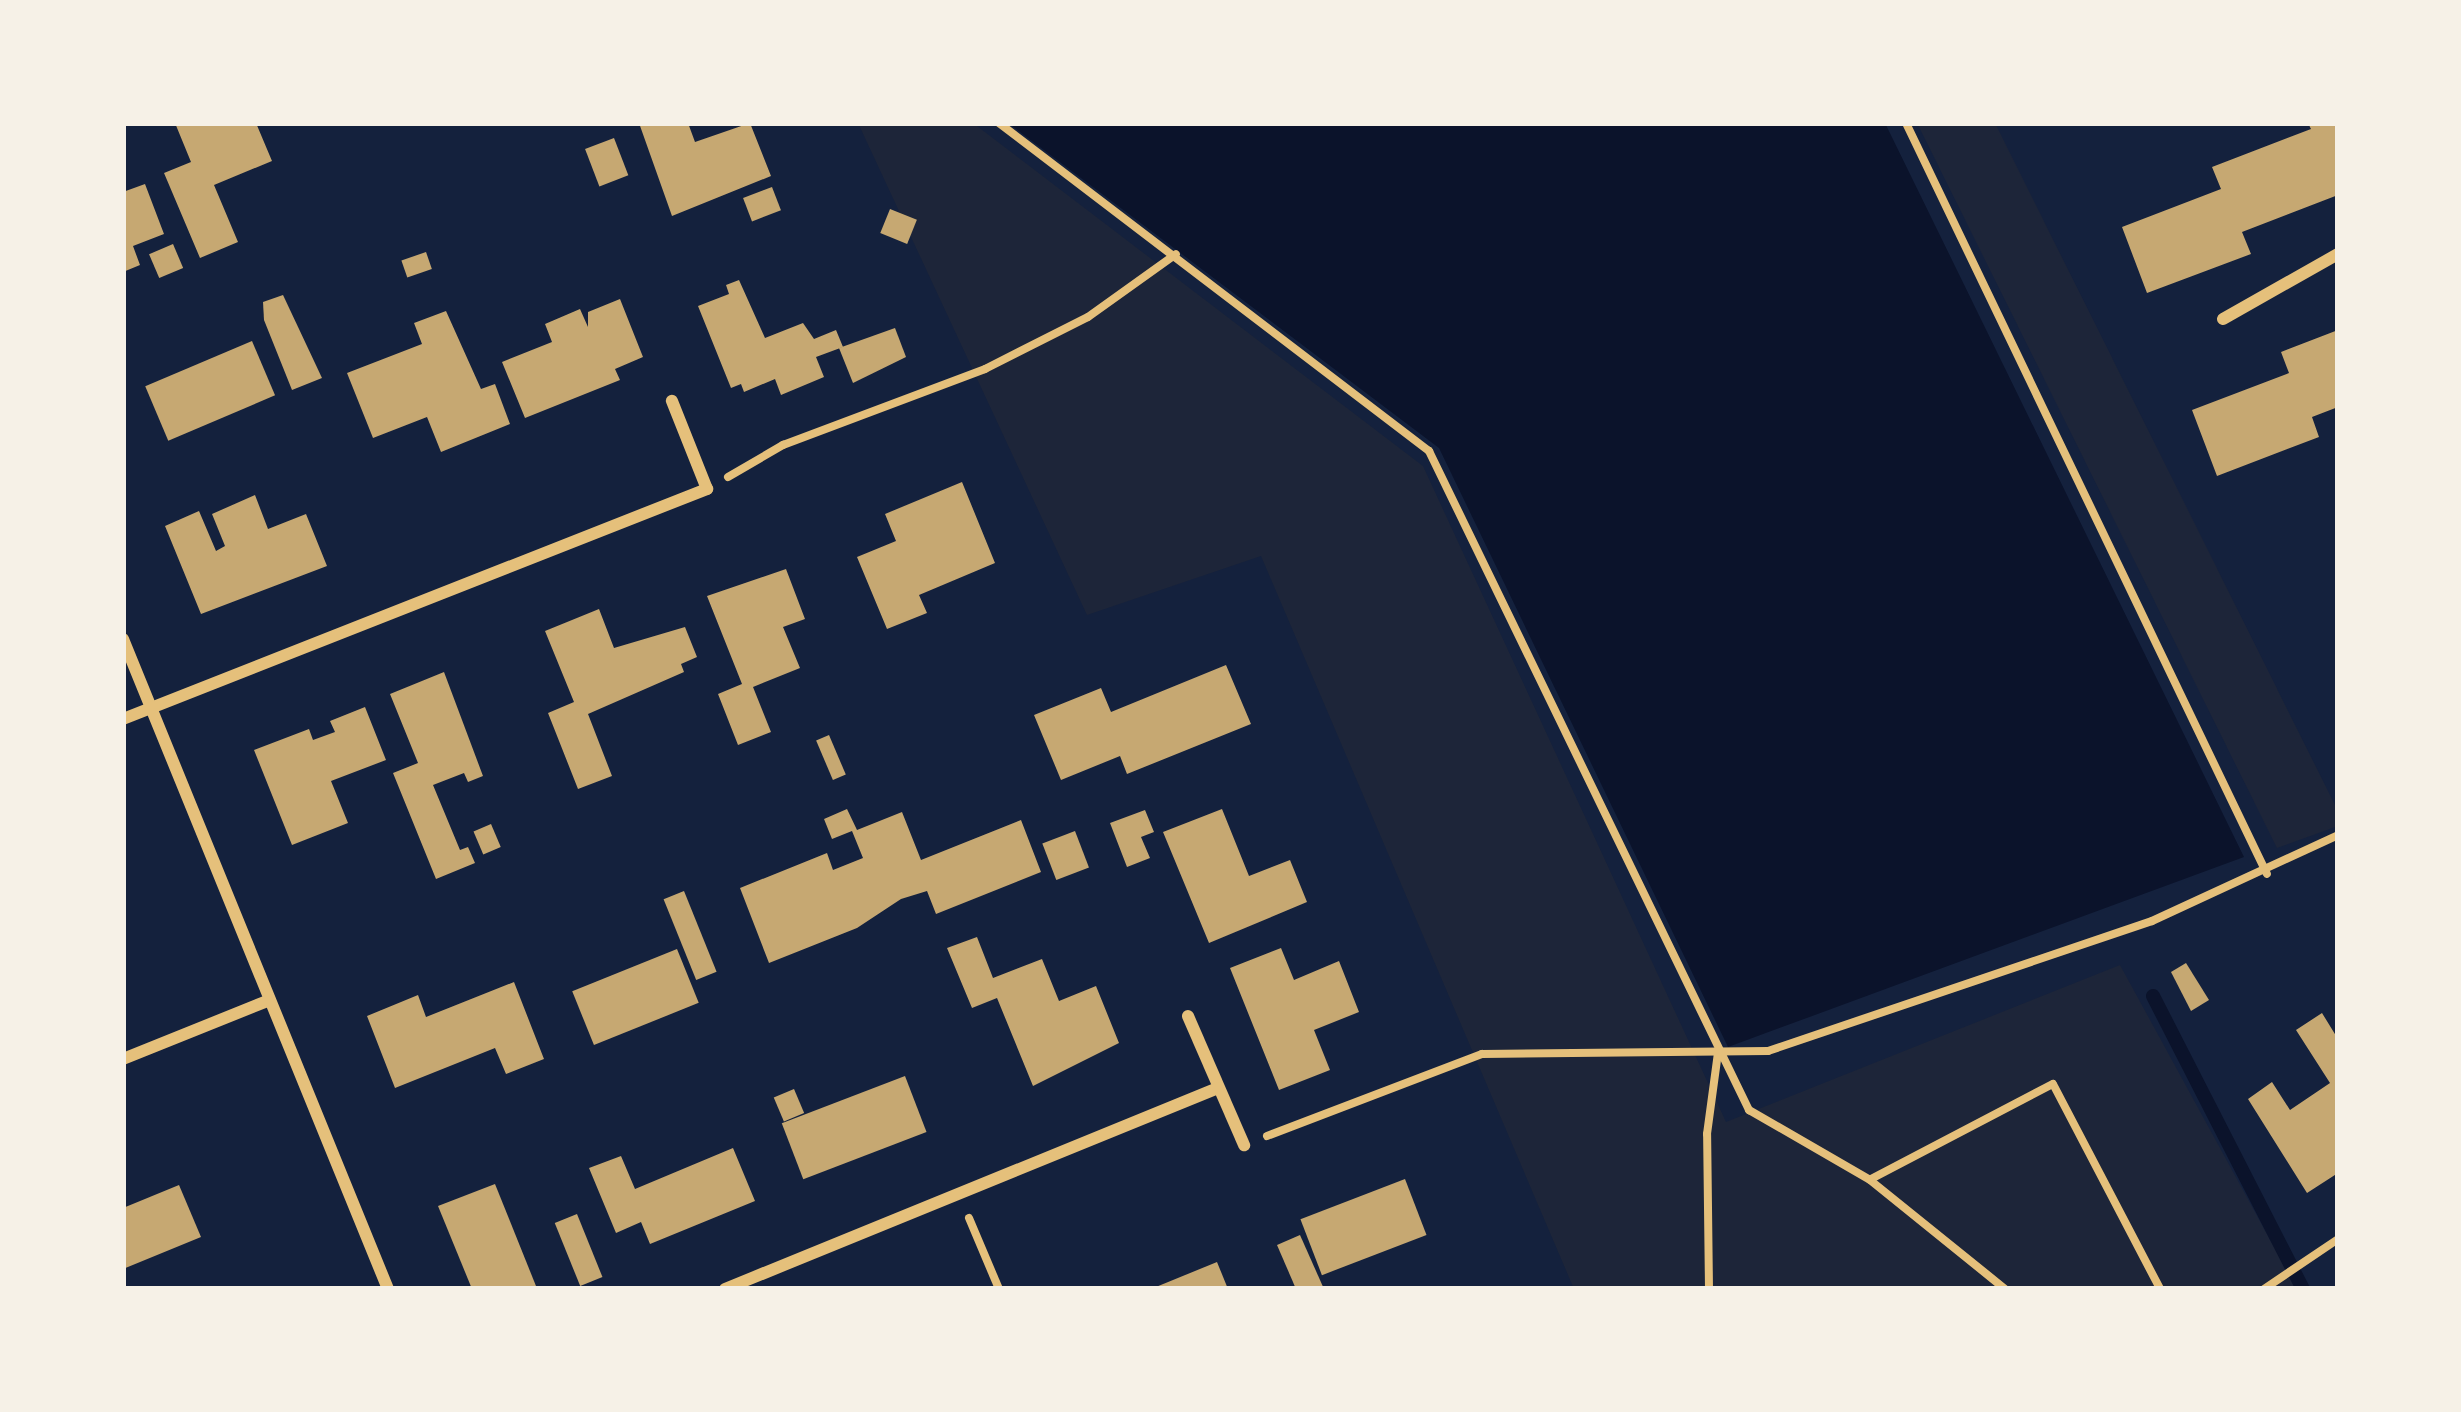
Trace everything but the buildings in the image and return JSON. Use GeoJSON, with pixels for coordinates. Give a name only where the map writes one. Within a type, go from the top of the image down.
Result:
{"type":"FeatureCollection","features":[{"type":"Feature","properties":{"kind":"street"},"geometry":{"type":"LineString","coordinates":[[2222,319],[2338,254]]}},
{"type":"Feature","properties":{"kind":"street"},"geometry":{"type":"LineString","coordinates":[[123,718],[707,489],[672,400]]}},
{"type":"Feature","properties":{"kind":"street"},"geometry":{"type":"LineString","coordinates":[[123,639],[388,1289]]}},
{"type":"Feature","properties":{"kind":"street"},"geometry":{"type":"LineString","coordinates":[[123,1060],[270,1000]]}},
{"type":"Feature","properties":{"kind":"street"},"geometry":{"type":"LineString","coordinates":[[1188,1016],[1244,1145]]}},
{"type":"Feature","properties":{"kind":"street"},"geometry":{"type":"LineString","coordinates":[[725,1289],[1218,1088]]}},
{"type":"Feature","properties":{"kind":"path"},"geometry":{"type":"LineString","coordinates":[[999,123],[1430,451],[1749,1110],[1870,1180],[2005,1289]]}},
{"type":"Feature","properties":{"kind":"path"},"geometry":{"type":"LineString","coordinates":[[1906,123],[2266,874]]}},
{"type":"Feature","properties":{"kind":"path"},"geometry":{"type":"LineString","coordinates":[[707,489],[783,445],[985,370],[1088,317],[1176,254]]}},
{"type":"Feature","properties":{"kind":"path"},"geometry":{"type":"LineString","coordinates":[[1244,1145],[1482,1054],[1768,1051],[2152,921],[2266,874],[2338,835]]}},
{"type":"Feature","properties":{"kind":"path"},"geometry":{"type":"LineString","coordinates":[[1708,1289],[1707,1134],[1718,1052]]}},
{"type":"Feature","properties":{"kind":"path"},"geometry":{"type":"LineString","coordinates":[[1870,1180],[2053,1084],[2160,1289]]}},
{"type":"Feature","properties":{"kind":"path"},"geometry":{"type":"LineString","coordinates":[[960,1196],[998,1289]]}},
{"type":"Feature","properties":{"kind":"path"},"geometry":{"type":"LineString","coordinates":[[2264,1289],[2338,1239]]}},
{"type":"Feature","properties":{"kind":"shaded area"},"geometry":{"type":"Polygon","coordinates":[[[858,123],[973,123],[1423,466],[1726,1122],[2120,965],[2297,1289],[1574,1289],[1261,556],[1087,615],[858,123]]]}},
{"type":"Feature","properties":{"kind":"shaded area"},"geometry":{"type":"Polygon","coordinates":[[[1008,123],[1885,123],[2244,857],[1728,1047],[1439,448],[1008,123]]]}},
{"type":"Feature","properties":{"kind":"shaded area"},"geometry":{"type":"Polygon","coordinates":[[[1917,123],[1995,123],[2338,811],[2338,826],[2277,848],[1917,123]]]}},
{"type":"Feature","properties":{"kind":"waterway"},"geometry":{"type":"LineString","coordinates":[[2153,996],[2303,1289]]}}]}
